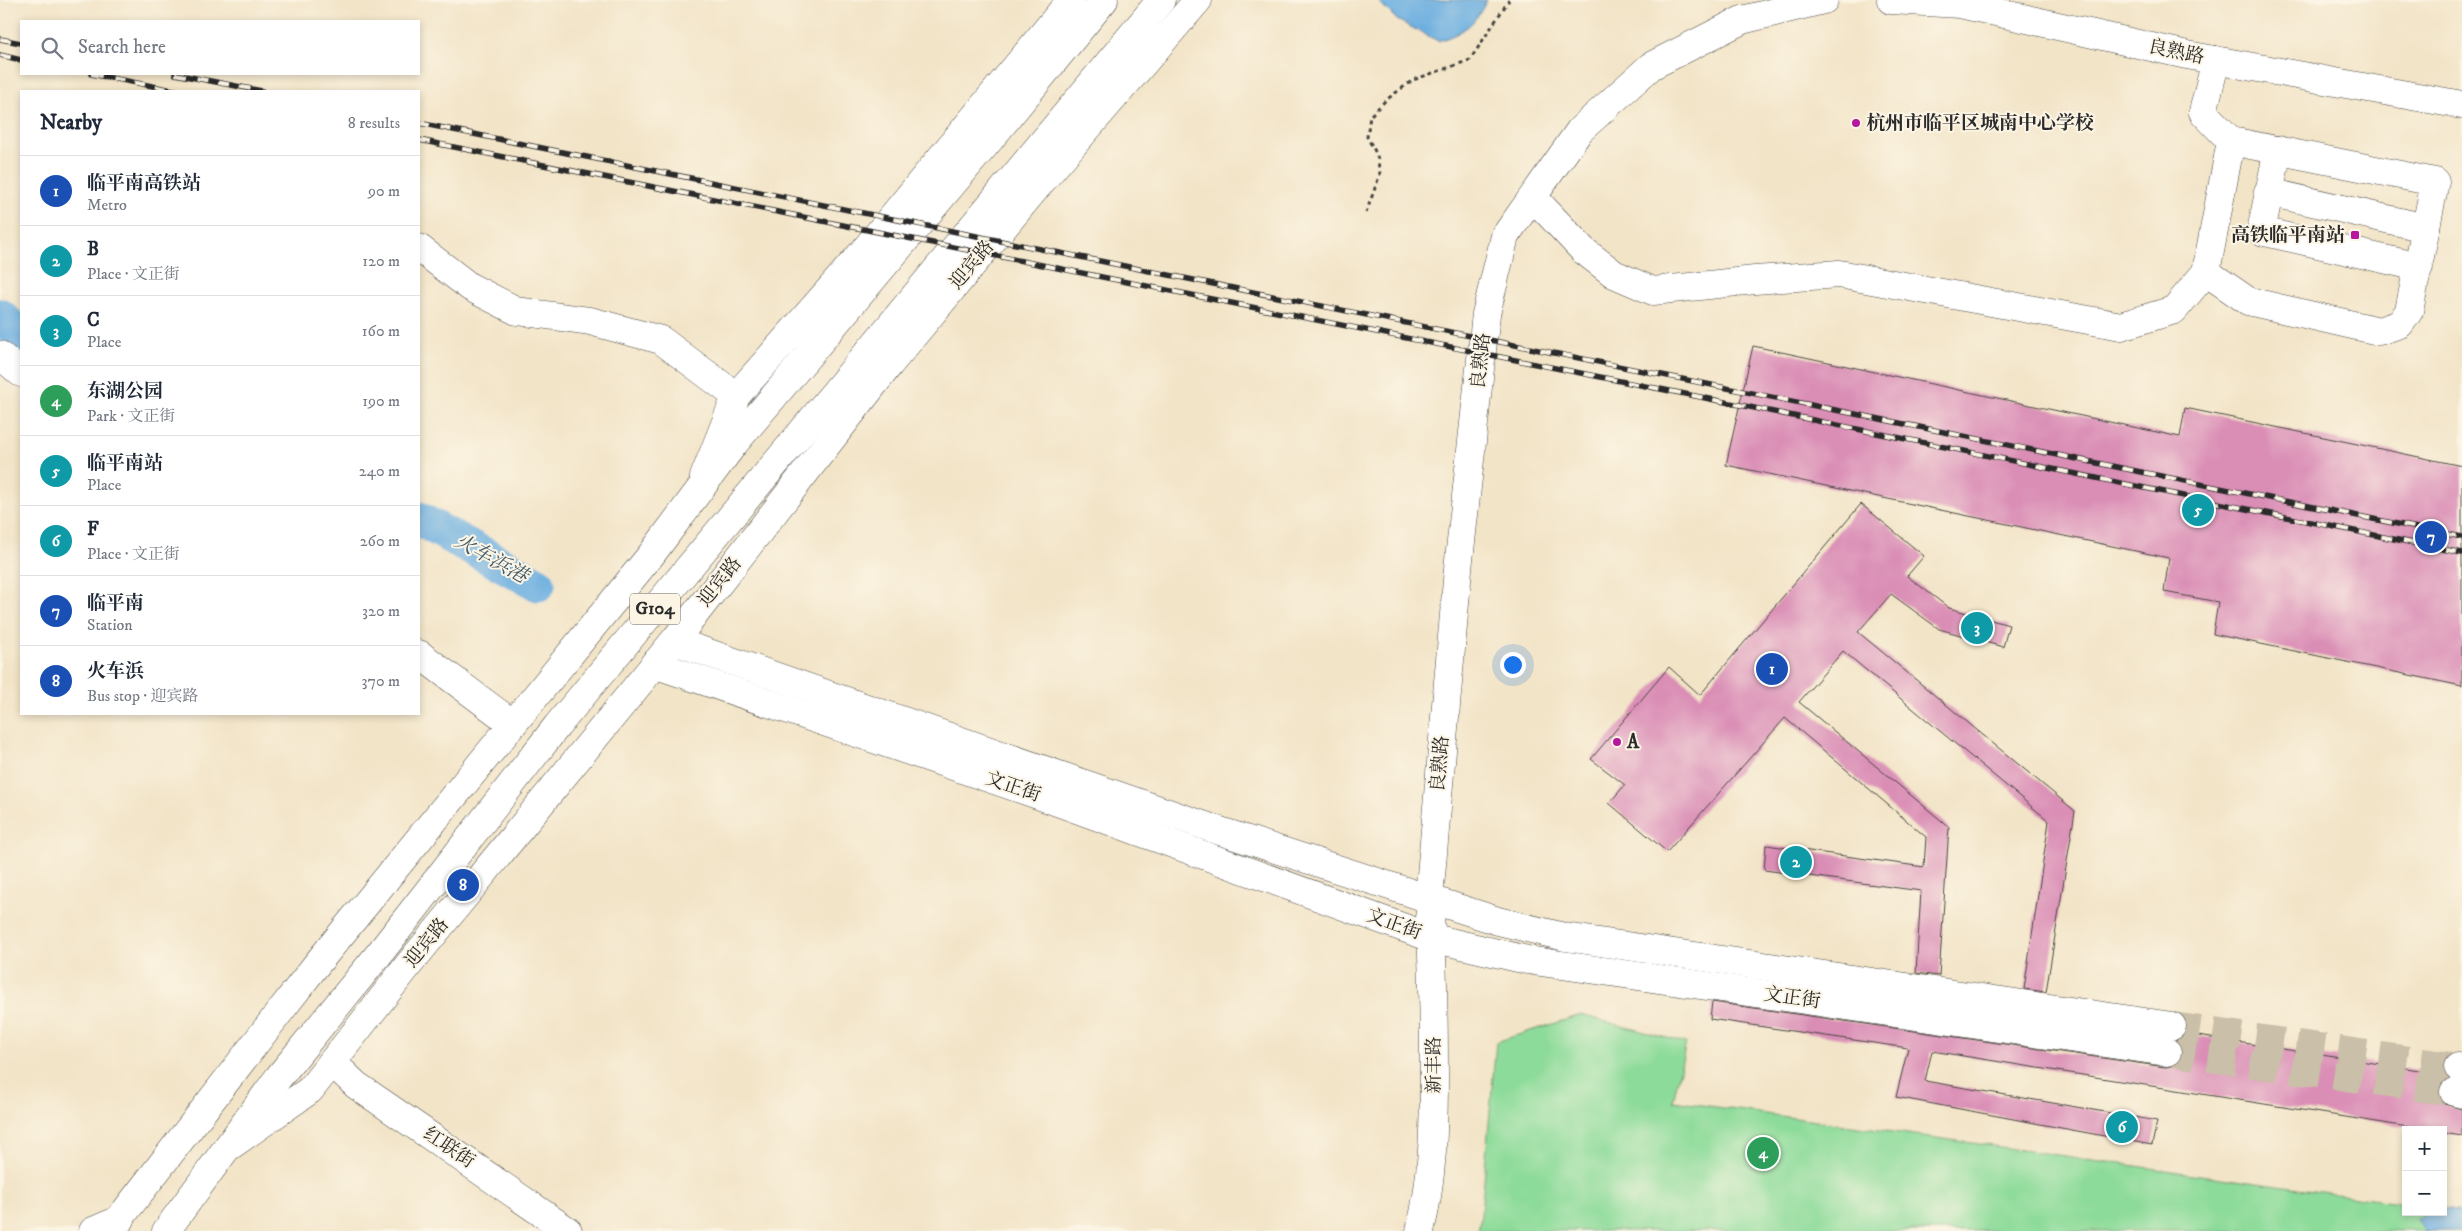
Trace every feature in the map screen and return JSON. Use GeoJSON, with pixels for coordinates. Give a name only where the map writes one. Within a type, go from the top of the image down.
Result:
{"type":"FeatureCollection","features":[{"type":"Feature","properties":{"kind":"main road"},"geometry":{"type":"LineString","coordinates":[[698,493],[736,396],[874,238],[1071,0]]}},
{"type":"Feature","properties":{"kind":"main road","name":"G104"},"geometry":{"type":"LineString","coordinates":[[115,1225],[316,965],[652,555],[733,445],[987,143],[1104,0]]}},
{"type":"Feature","properties":{"kind":"main road","name":"迎宾路"},"geometry":{"type":"LineString","coordinates":[[166,1231],[278,1078],[379,954],[557,726],[1161,0]]}},
{"type":"Feature","properties":{"kind":"main road","name":"迎宾路"},"geometry":{"type":"LineString","coordinates":[[227,1148],[310,1090],[674,641],[889,365],[1041,182],[1198,0]]}},
{"type":"Feature","properties":{"kind":"main road","name":"良熟路"},"geometry":{"type":"LineString","coordinates":[[1429,898],[1458,569],[1486,314],[1505,236],[1580,130],[1651,66],[1742,20],[1824,0]]}},
{"type":"Feature","properties":{"kind":"main road","name":"良熟路"},"geometry":{"type":"LineString","coordinates":[[1891,0],[1960,4],[2216,60],[2462,105]]}},
{"type":"Feature","properties":{"kind":"main road"},"geometry":{"type":"LineString","coordinates":[[2206,272],[2248,301],[2379,331],[2400,324],[2410,311],[2435,182],[2231,141],[2203,112],[2216,60]]}},
{"type":"Feature","properties":{"kind":"main road"},"geometry":{"type":"LineString","coordinates":[[1533,197],[1583,250],[1614,274],[1653,291],[1755,280],[1839,274],[2121,326],[2174,310],[2206,272],[2231,141]]}},
{"type":"Feature","properties":{"kind":"main road"},"geometry":{"type":"LineString","coordinates":[[2278,150],[2268,192],[2262,232],[2419,267]]}},
{"type":"Feature","properties":{"kind":"main road"},"geometry":{"type":"LineString","coordinates":[[2268,192],[2426,228]]}},
{"type":"Feature","properties":{"kind":"main road"},"geometry":{"type":"LineString","coordinates":[[420,249],[470,287],[517,311],[590,321],[661,340],[736,396]]}},
{"type":"Feature","properties":{"kind":"main road"},"geometry":{"type":"LineString","coordinates":[[0,355],[20,372]]}},
{"type":"Feature","properties":{"kind":"main road","name":"文正街"},"geometry":{"type":"LineString","coordinates":[[654,664],[1038,795],[1432,938],[1527,960],[2170,1039],[1566,937],[1498,921],[1217,830],[674,641]]}},
{"type":"Feature","properties":{"kind":"main road"},"geometry":{"type":"LineString","coordinates":[[420,655],[513,724]]}},
{"type":"Feature","properties":{"kind":"main road","name":"新丰路"},"geometry":{"type":"LineString","coordinates":[[1420,1231],[1426,1208],[1434,1120],[1432,938],[1429,898]]}},
{"type":"Feature","properties":{"kind":"main road","name":"红联街"},"geometry":{"type":"LineString","coordinates":[[332,1062],[356,1084],[568,1231]]}},
{"type":"Feature","properties":{"kind":"main road"},"geometry":{"type":"LineString","coordinates":[[93,1231],[115,1225]]}},
{"type":"Feature","properties":{"kind":"path"},"geometry":{"type":"LineString","coordinates":[[1366,213],[1380,174],[1377,155],[1367,137],[1370,116],[1386,100],[1413,80],[1470,60],[1509,0]]}},
{"type":"Feature","properties":{"kind":"green space"},"geometry":{"type":"Polygon","coordinates":[[[1581,1015],[1686,1043],[1673,1101],[2402,1203],[2402,1216],[2447,1216],[2447,1210],[2462,1212],[2462,1231],[1478,1231],[1496,1042],[1581,1015]]]}},
{"type":"Feature","properties":{"kind":"water"},"geometry":{"type":"Polygon","coordinates":[[[1377,0],[1487,0],[1478,15],[1468,26],[1455,35],[1438,41],[1397,20],[1377,0]]]}},
{"type":"Feature","properties":{"kind":"water"},"geometry":{"type":"Polygon","coordinates":[[[2447,1210],[2462,1212],[2462,1231],[2425,1231],[2417,1219],[2422,1216],[2447,1216],[2447,1210]]]}},
{"type":"Feature","properties":{"kind":"building"},"geometry":{"type":"Polygon","coordinates":[[[1753,346],[2180,437],[2185,408],[2462,466],[2462,686],[2213,634],[2218,602],[2164,592],[2169,558],[1726,465],[1753,346]]]}},
{"type":"Feature","properties":{"kind":"building"},"geometry":{"type":"Polygon","coordinates":[[[1861,504],[1924,556],[1907,576],[1949,608],[2009,625],[2003,647],[1939,629],[1891,594],[1858,632],[2075,811],[2046,992],[2024,989],[2049,821],[1843,651],[1799,702],[1949,827],[1939,976],[1916,973],[1921,891],[1764,870],[1766,845],[1924,867],[1926,837],[1785,718],[1667,852],[1609,803],[1625,785],[1591,759],[1669,667],[1700,695],[1861,504]]]}},
{"type":"Feature","properties":{"kind":"building"},"geometry":{"type":"Polygon","coordinates":[[[1712,1002],[2165,1067],[2173,1066],[2180,1061],[2182,1047],[2177,1041],[2185,1034],[2445,1074],[2447,1078],[2439,1088],[2439,1096],[2444,1104],[2462,1109],[2462,1136],[2447,1134],[2447,1126],[2402,1126],[1932,1051],[1925,1081],[2157,1121],[2152,1145],[1896,1097],[1908,1048],[1710,1019],[1712,1002]]]}},
{"type":"Feature","properties":{"kind":"waterway","name":"火车浜港"},"geometry":{"type":"LineString","coordinates":[[0,316],[20,335]]}},
{"type":"Feature","properties":{"kind":"waterway","name":"火车浜港"},"geometry":{"type":"LineString","coordinates":[[420,520],[538,584]]}},
{"type":"Feature","properties":{"kind":"tunnel"},"geometry":{"type":"LineString","coordinates":[[2172,1026],[2458,1067]]}},
{"type":"Feature","properties":{"kind":"tunnel"},"geometry":{"type":"LineString","coordinates":[[2167,1052],[2454,1092]]}},
{"type":"Feature","properties":{"kind":"railway"},"geometry":{"type":"LineString","coordinates":[[0,39],[20,43]]}},
{"type":"Feature","properties":{"kind":"railway"},"geometry":{"type":"LineString","coordinates":[[0,55],[20,60]]}},
{"type":"Feature","properties":{"kind":"railway"},"geometry":{"type":"LineString","coordinates":[[96,75],[173,90]]}},
{"type":"Feature","properties":{"kind":"railway"},"geometry":{"type":"LineString","coordinates":[[180,75],[257,90]]}},
{"type":"Feature","properties":{"kind":"railway"},"geometry":{"type":"LineString","coordinates":[[420,123],[2462,537]]}},
{"type":"Feature","properties":{"kind":"railway"},"geometry":{"type":"LineString","coordinates":[[420,140],[1735,404],[2462,553]]}},
{"type":"Feature","properties":{"kind":"place","name":"杭州市临平区城南中心学校"},"geometry":{"type":"Point","coordinates":[1856,123]}},
{"type":"Feature","properties":{"kind":"place","name":"高铁临平南站"},"geometry":{"type":"Point","coordinates":[2355,235]}},
{"type":"Feature","properties":{"kind":"place","name":"临平南站"},"geometry":{"type":"Point","coordinates":[2198,510]}},
{"type":"Feature","properties":{"kind":"place","name":"临平南"},"geometry":{"type":"Point","coordinates":[2431,537]}},
{"type":"Feature","properties":{"kind":"place","name":"C"},"geometry":{"type":"Point","coordinates":[1977,628]}},
{"type":"Feature","properties":{"kind":"place","name":"临平南高铁站"},"geometry":{"type":"Point","coordinates":[1772,669]}},
{"type":"Feature","properties":{"kind":"place","name":"A"},"geometry":{"type":"Point","coordinates":[1617,742]}},
{"type":"Feature","properties":{"kind":"place","name":"B"},"geometry":{"type":"Point","coordinates":[1796,862]}},
{"type":"Feature","properties":{"kind":"place","name":"火车浜"},"geometry":{"type":"Point","coordinates":[463,885]}},
{"type":"Feature","properties":{"kind":"place","name":"F"},"geometry":{"type":"Point","coordinates":[2122,1127]}},
{"type":"Feature","properties":{"kind":"place","name":"东湖公园"},"geometry":{"type":"Point","coordinates":[1763,1153]}}]}
